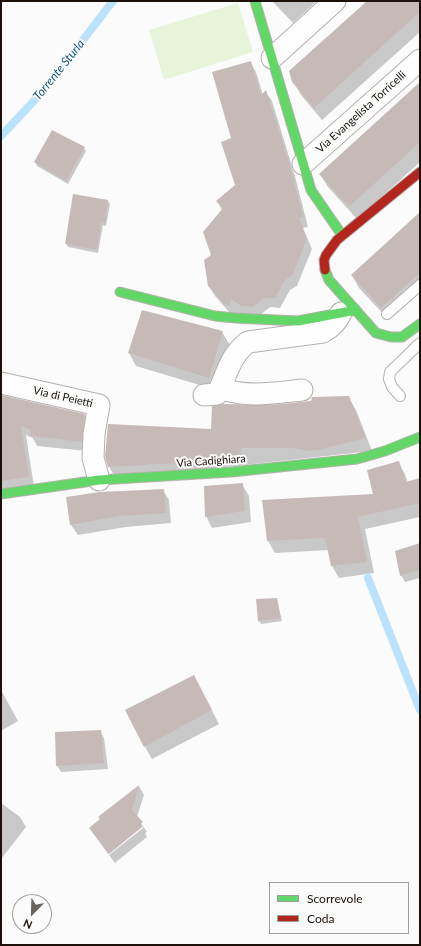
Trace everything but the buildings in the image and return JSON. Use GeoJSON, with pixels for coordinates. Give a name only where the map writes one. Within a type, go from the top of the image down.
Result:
{"type":"FeatureCollection","features":[{"type":"Feature","properties":{"kind":"street","name":"Via Evangelista Torricelli"},"geometry":{"type":"LineString","coordinates":[[255,1],[310,190],[342,235]]}},
{"type":"Feature","properties":{"kind":"street"},"geometry":{"type":"LineString","coordinates":[[272,58],[335,1]]}},
{"type":"Feature","properties":{"kind":"street","name":"Via Evangelista Torricelli"},"geometry":{"type":"LineString","coordinates":[[303,164],[420,60]]}},
{"type":"Feature","properties":{"kind":"street"},"geometry":{"type":"LineString","coordinates":[[420,172],[342,235],[331,246],[323,263],[329,280],[348,312],[376,333],[391,337],[402,337],[420,324]]}},
{"type":"Feature","properties":{"kind":"street"},"geometry":{"type":"LineString","coordinates":[[120,292],[215,316],[235,318],[298,321],[348,312]]}},
{"type":"Feature","properties":{"kind":"street"},"geometry":{"type":"LineString","coordinates":[[302,390],[259,395],[212,392],[223,382],[227,370],[242,347],[248,342],[323,332],[348,312]]}},
{"type":"Feature","properties":{"kind":"street","name":"Via di Peietti"},"geometry":{"type":"LineString","coordinates":[[1,383],[99,405],[94,434],[93,458],[98,480]]}},
{"type":"Feature","properties":{"kind":"street","name":"Via Cadighiara"},"geometry":{"type":"LineString","coordinates":[[1,494],[98,480],[231,472],[357,460],[420,438]]}},
{"type":"Feature","properties":{"kind":"lane"},"geometry":{"type":"LineString","coordinates":[[387,314],[420,285]]}},
{"type":"Feature","properties":{"kind":"lane"},"geometry":{"type":"LineString","coordinates":[[400,396],[392,387],[389,379],[390,372],[420,343]]}},
{"type":"Feature","properties":{"kind":"green space"},"geometry":{"type":"Polygon","coordinates":[[[238,3],[253,52],[164,80],[149,30],[238,3]]]}},
{"type":"Feature","properties":{"kind":"waterway","name":"Torrente Sturla"},"geometry":{"type":"LineString","coordinates":[[1,136],[46,88],[113,1]]}},
{"type":"Feature","properties":{"kind":"waterway"},"geometry":{"type":"LineString","coordinates":[[368,578],[420,710]]}},
{"type":"Feature","properties":{"kind":"traffic: fast"},"geometry":{"type":"LineString","coordinates":[[255,1],[311,190],[342,235]]}},
{"type":"Feature","properties":{"kind":"traffic: fast"},"geometry":{"type":"LineString","coordinates":[[325,270],[329,280],[376,333],[391,337],[402,337],[420,324]]}},
{"type":"Feature","properties":{"kind":"traffic: fast"},"geometry":{"type":"LineString","coordinates":[[120,292],[215,316],[235,318],[298,321],[356,310]]}},
{"type":"Feature","properties":{"kind":"traffic: fast"},"geometry":{"type":"LineString","coordinates":[[1,494],[99,480],[231,472],[357,459],[385,451],[420,437]]}},
{"type":"Feature","properties":{"kind":"traffic: jam"},"geometry":{"type":"LineString","coordinates":[[325,270],[324,260],[337,240],[420,172]]}}]}
